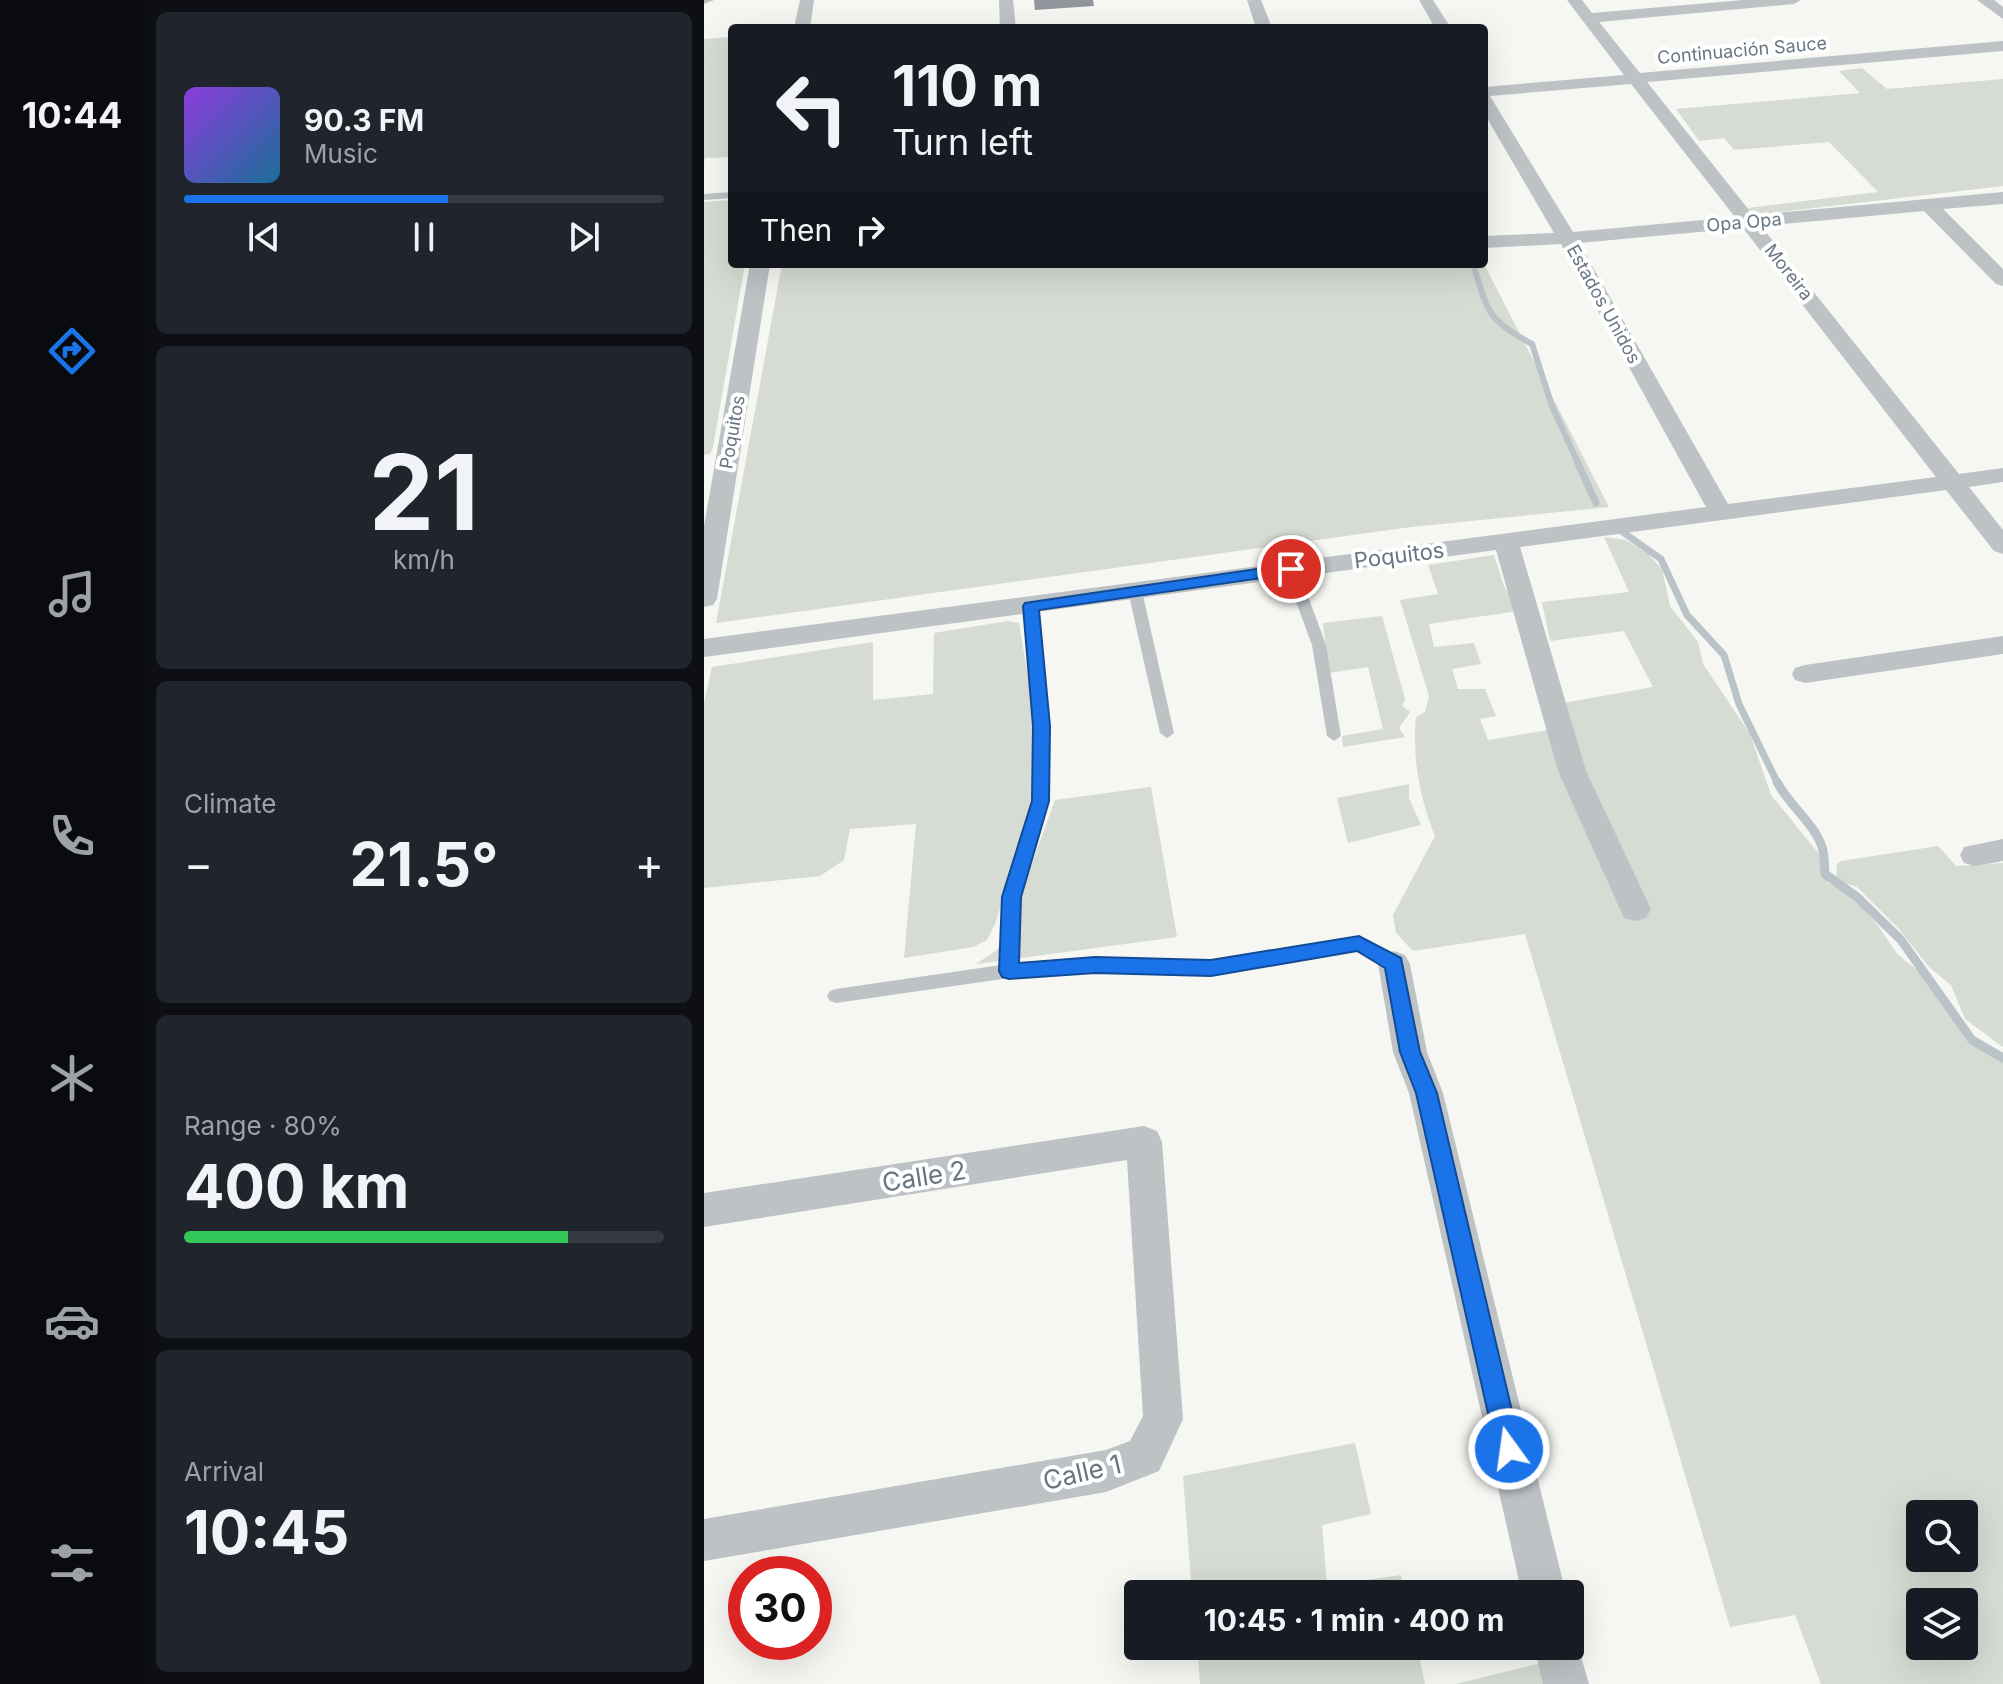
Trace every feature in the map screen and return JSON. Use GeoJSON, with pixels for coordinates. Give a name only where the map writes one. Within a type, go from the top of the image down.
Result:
{"type":"FeatureCollection","features":[{"type":"Feature","properties":{"kind":"street"},"geometry":{"type":"LineString","coordinates":[[803,24],[807,0]]}},
{"type":"Feature","properties":{"kind":"street"},"geometry":{"type":"LineString","coordinates":[[1006,0],[1008,24]]}},
{"type":"Feature","properties":{"kind":"street"},"geometry":{"type":"LineString","coordinates":[[1254,0],[1263,24]]}},
{"type":"Feature","properties":{"kind":"street"},"geometry":{"type":"LineString","coordinates":[[1426,0],[1441,24]]}},
{"type":"Feature","properties":{"kind":"street","name":"Moreira"},"geometry":{"type":"LineString","coordinates":[[1574,0],[2003,546]]}},
{"type":"Feature","properties":{"kind":"street"},"geometry":{"type":"LineString","coordinates":[[1587,18],[1794,0]]}},
{"type":"Feature","properties":{"kind":"street","name":"Continuación Sauce"},"geometry":{"type":"LineString","coordinates":[[1488,92],[2003,46]]}},
{"type":"Feature","properties":{"kind":"street","name":"Estados Unidos"},"geometry":{"type":"LineString","coordinates":[[1488,106],[1567,238],[1720,511]]}},
{"type":"Feature","properties":{"kind":"street","name":"Opa Opa"},"geometry":{"type":"LineString","coordinates":[[1488,242],[1567,238],[2003,198]]}},
{"type":"Feature","properties":{"kind":"street"},"geometry":{"type":"LineString","coordinates":[[1930,206],[2003,280]]}},
{"type":"Feature","properties":{"kind":"street","name":"Poquitos"},"geometry":{"type":"LineString","coordinates":[[704,599],[759,268]]}},
{"type":"Feature","properties":{"kind":"street","name":"Poquitos"},"geometry":{"type":"LineString","coordinates":[[704,648],[2003,475]]}},
{"type":"Feature","properties":{"kind":"street"},"geometry":{"type":"LineString","coordinates":[[1506,542],[1572,771],[1635,909]]}},
{"type":"Feature","properties":{"kind":"street"},"geometry":{"type":"LineString","coordinates":[[1805,674],[2003,645]]}},
{"type":"Feature","properties":{"kind":"street"},"geometry":{"type":"LineString","coordinates":[[1394,964],[1410,1052],[1426,1093],[1541,1580]]}},
{"type":"Feature","properties":{"kind":"street","name":"Calle 2"},"geometry":{"type":"LineString","coordinates":[[704,1210],[1144,1142]]}},
{"type":"Feature","properties":{"kind":"street","name":"Calle 1"},"geometry":{"type":"LineString","coordinates":[[704,1540],[1106,1471],[1144,1456],[1163,1419],[1144,1142]]}},
{"type":"Feature","properties":{"kind":"street"},"geometry":{"type":"LineString","coordinates":[[1560,1660],[1566,1684]]}},
{"type":"Feature","properties":{"kind":"lane"},"geometry":{"type":"LineString","coordinates":[[704,197],[728,195]]}},
{"type":"Feature","properties":{"kind":"lane"},"geometry":{"type":"LineString","coordinates":[[1291,569],[1319,645],[1334,736]]}},
{"type":"Feature","properties":{"kind":"lane"},"geometry":{"type":"LineString","coordinates":[[1135,591],[1167,733]]}},
{"type":"Feature","properties":{"kind":"lane"},"geometry":{"type":"LineString","coordinates":[[1009,971],[1012,897],[1041,801],[1042,726],[1031,606]]}},
{"type":"Feature","properties":{"kind":"lane"},"geometry":{"type":"LineString","coordinates":[[836,996],[1009,971],[1095,965],[1211,968],[1359,943],[1394,964]]}},
{"type":"Feature","properties":{"kind":"shaded area"},"geometry":{"type":"Polygon","coordinates":[[[728,37],[728,157],[705,158],[704,163],[704,39],[728,37]]]}},
{"type":"Feature","properties":{"kind":"shaded area"},"geometry":{"type":"Polygon","coordinates":[[[1862,68],[1887,89],[2003,79],[2003,186],[1754,215],[1748,208],[1878,192],[1829,142],[1734,150],[1724,138],[1699,141],[1676,109],[1860,93],[1839,71],[1862,68]]]}},
{"type":"Feature","properties":{"kind":"shaded area"},"geometry":{"type":"Polygon","coordinates":[[[728,200],[728,268],[744,268],[713,447],[710,454],[704,455],[704,202],[728,200]]]}},
{"type":"Feature","properties":{"kind":"shaded area"},"geometry":{"type":"Polygon","coordinates":[[[781,268],[1486,268],[1609,507],[1411,527],[716,623],[781,268]]]}},
{"type":"Feature","properties":{"kind":"shaded area"},"geometry":{"type":"Polygon","coordinates":[[[1604,537],[1626,540],[1648,554],[1662,569],[1670,606],[1698,642],[1703,664],[1750,734],[1771,795],[1823,859],[1828,883],[1846,890],[1876,923],[1898,955],[1939,987],[1959,1028],[1993,1057],[2003,1060],[2003,1684],[1821,1684],[1795,1615],[1730,1627],[1525,934],[1413,951],[1396,933],[1393,915],[1435,836],[1421,793],[1415,748],[1416,717],[1425,712],[1429,696],[1400,600],[1438,594],[1428,565],[1494,555],[1504,586],[1518,611],[1429,624],[1434,647],[1474,643],[1481,664],[1452,669],[1458,689],[1485,689],[1496,716],[1480,719],[1488,740],[1567,727],[1571,718],[1563,703],[1653,687],[1624,631],[1550,641],[1542,602],[1629,592],[1604,537]]]}},
{"type":"Feature","properties":{"kind":"shaded area"},"geometry":{"type":"Polygon","coordinates":[[[1382,616],[1405,699],[1402,706],[1410,712],[1399,728],[1405,737],[1343,747],[1342,736],[1383,729],[1368,667],[1329,673],[1323,623],[1382,616]]]}},
{"type":"Feature","properties":{"kind":"shaded area"},"geometry":{"type":"Polygon","coordinates":[[[1008,621],[1019,623],[1046,786],[1025,833],[987,940],[973,947],[904,958],[916,824],[850,829],[844,860],[820,876],[704,888],[704,703],[712,667],[873,642],[873,700],[933,694],[934,633],[1008,621]]]}},
{"type":"Feature","properties":{"kind":"shaded area"},"geometry":{"type":"Polygon","coordinates":[[[1409,784],[1409,798],[1421,825],[1348,843],[1337,798],[1409,784]]]}},
{"type":"Feature","properties":{"kind":"shaded area"},"geometry":{"type":"Polygon","coordinates":[[[1151,787],[1177,937],[976,964],[997,950],[1006,935],[1055,800],[1151,787]]]}},
{"type":"Feature","properties":{"kind":"shaded area"},"geometry":{"type":"Polygon","coordinates":[[[1938,846],[1956,866],[2003,863],[2003,1047],[1965,1019],[1951,985],[1929,967],[1899,929],[1857,887],[1836,880],[1837,864],[1841,861],[1938,846]]]}},
{"type":"Feature","properties":{"kind":"shaded area"},"geometry":{"type":"Polygon","coordinates":[[[1355,1443],[1371,1514],[1322,1525],[1327,1580],[1191,1580],[1183,1476],[1355,1443]]]}},
{"type":"Feature","properties":{"kind":"shaded area"},"geometry":{"type":"Polygon","coordinates":[[[1401,1575],[1402,1580],[1367,1580],[1401,1575]]]}},
{"type":"Feature","properties":{"kind":"shaded area"},"geometry":{"type":"Polygon","coordinates":[[[1198,1660],[1420,1660],[1425,1684],[1200,1684],[1198,1660]]]}},
{"type":"Feature","properties":{"kind":"shaded area"},"geometry":{"type":"Polygon","coordinates":[[[1541,1663],[1546,1684],[1456,1684],[1541,1663]]]}},
{"type":"Feature","properties":{"kind":"waterway"},"geometry":{"type":"LineString","coordinates":[[1474,268],[1491,313],[1505,328],[1532,344],[1552,406],[1578,463]]}},
{"type":"Feature","properties":{"kind":"waterway"},"geometry":{"type":"LineString","coordinates":[[1577,461],[1596,503]]}},
{"type":"Feature","properties":{"kind":"waterway"},"geometry":{"type":"LineString","coordinates":[[1617,528],[1661,559],[1687,615],[1724,655],[1739,704],[1777,782]]}},
{"type":"Feature","properties":{"kind":"waterway"},"geometry":{"type":"LineString","coordinates":[[1777,782],[1818,838],[1824,853],[1825,874],[1857,897],[1901,940],[1972,1040],[2003,1058]]}},
{"type":"Feature","properties":{"kind":"route"},"geometry":{"type":"LineString","coordinates":[[1291,569],[1031,606],[1042,726],[1041,801],[1012,897],[1009,971],[1095,965],[1211,968],[1359,943],[1394,964],[1410,1052],[1426,1093],[1509,1449]]}}]}
